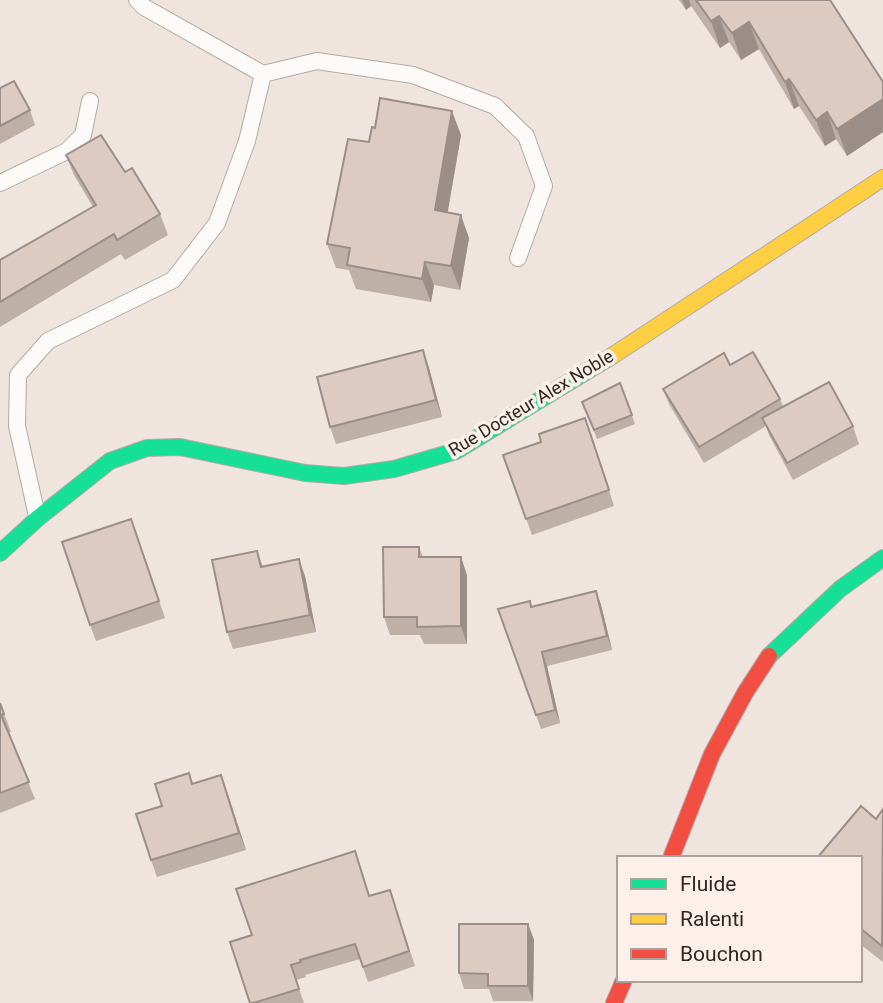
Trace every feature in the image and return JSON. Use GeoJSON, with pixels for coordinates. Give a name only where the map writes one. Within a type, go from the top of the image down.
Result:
{"type":"FeatureCollection","features":[{"type":"Feature","properties":{"kind":"street","name":"Rue Docteur Alex Noble"},"geometry":{"type":"LineString","coordinates":[[0,553],[38,518],[110,461],[147,448],[180,447],[305,473],[344,476],[394,469],[456,452],[590,370],[883,177]]}},
{"type":"Feature","properties":{"kind":"street"},"geometry":{"type":"LineString","coordinates":[[672,856],[712,754],[745,693],[773,650],[840,589],[883,558]]}},
{"type":"Feature","properties":{"kind":"street"},"geometry":{"type":"LineString","coordinates":[[614,1003],[623,982]]}},
{"type":"Feature","properties":{"kind":"lane"},"geometry":{"type":"LineString","coordinates":[[137,0],[263,74],[317,61],[413,75],[495,106],[526,136],[544,186],[518,258]]}},
{"type":"Feature","properties":{"kind":"lane"},"geometry":{"type":"LineString","coordinates":[[38,518],[16,426],[18,375],[48,341],[173,280],[217,223],[247,141],[263,74]]}},
{"type":"Feature","properties":{"kind":"lane"},"geometry":{"type":"LineString","coordinates":[[0,183],[67,151],[83,135],[90,101]]}},
{"type":"Feature","properties":{"kind":"building"},"geometry":{"type":"Polygon","coordinates":[[[696,0],[830,0],[883,82],[883,99],[837,129],[827,112],[816,120],[789,79],[785,82],[749,22],[732,33],[719,16],[711,21],[696,0]]]}},
{"type":"Feature","properties":{"kind":"building"},"geometry":{"type":"Polygon","coordinates":[[[14,81],[30,110],[0,126],[0,88],[14,81]]]}},
{"type":"Feature","properties":{"kind":"building"},"geometry":{"type":"Polygon","coordinates":[[[380,98],[452,111],[435,210],[461,215],[451,266],[425,262],[422,279],[347,265],[350,248],[327,244],[348,139],[369,142],[372,127],[375,128],[380,98]]]}},
{"type":"Feature","properties":{"kind":"building"},"geometry":{"type":"Polygon","coordinates":[[[101,135],[125,172],[132,168],[160,214],[117,240],[114,234],[0,302],[0,260],[96,205],[66,155],[101,135]]]}},
{"type":"Feature","properties":{"kind":"building"},"geometry":{"type":"Polygon","coordinates":[[[423,350],[436,400],[330,427],[317,377],[423,350]]]}},
{"type":"Feature","properties":{"kind":"building"},"geometry":{"type":"Polygon","coordinates":[[[753,352],[780,399],[699,447],[663,389],[724,353],[730,365],[753,352]]]}},
{"type":"Feature","properties":{"kind":"building"},"geometry":{"type":"Polygon","coordinates":[[[829,382],[853,426],[787,463],[762,418],[829,382]]]}},
{"type":"Feature","properties":{"kind":"building"},"geometry":{"type":"Polygon","coordinates":[[[620,383],[632,415],[594,430],[582,402],[620,383]]]}},
{"type":"Feature","properties":{"kind":"building"},"geometry":{"type":"Polygon","coordinates":[[[585,418],[609,490],[526,519],[503,455],[541,442],[539,434],[585,418]]]}},
{"type":"Feature","properties":{"kind":"building"},"geometry":{"type":"Polygon","coordinates":[[[131,519],[159,601],[90,625],[62,542],[131,519]]]}},
{"type":"Feature","properties":{"kind":"building"},"geometry":{"type":"Polygon","coordinates":[[[383,547],[419,547],[419,557],[461,557],[461,626],[417,627],[417,617],[384,617],[383,547]]]}},
{"type":"Feature","properties":{"kind":"building"},"geometry":{"type":"Polygon","coordinates":[[[257,551],[261,567],[299,559],[310,615],[227,632],[212,560],[257,551]]]}},
{"type":"Feature","properties":{"kind":"building"},"geometry":{"type":"Polygon","coordinates":[[[596,591],[607,636],[542,652],[555,710],[536,715],[498,609],[530,601],[531,607],[596,591]]]}},
{"type":"Feature","properties":{"kind":"building"},"geometry":{"type":"Polygon","coordinates":[[[0,703],[4,714],[1,715],[29,782],[0,793],[0,703]]]}},
{"type":"Feature","properties":{"kind":"building"},"geometry":{"type":"Polygon","coordinates":[[[189,773],[192,784],[221,775],[239,833],[151,860],[136,814],[162,806],[155,784],[189,773]]]}},
{"type":"Feature","properties":{"kind":"building"},"geometry":{"type":"Polygon","coordinates":[[[861,806],[876,819],[883,809],[882,946],[862,930],[862,856],[819,856],[861,806]]]}},
{"type":"Feature","properties":{"kind":"building"},"geometry":{"type":"Polygon","coordinates":[[[355,851],[369,896],[390,890],[409,951],[363,967],[355,944],[300,960],[301,962],[291,965],[299,989],[250,1003],[230,942],[252,935],[236,889],[355,851]]]}},
{"type":"Feature","properties":{"kind":"building"},"geometry":{"type":"Polygon","coordinates":[[[459,924],[528,924],[528,986],[488,986],[488,974],[459,973],[459,924]]]}},
{"type":"Feature","properties":{"kind":"traffic: fast"},"geometry":{"type":"LineString","coordinates":[[0,553],[38,518],[110,461],[147,448],[180,447],[305,473],[344,476],[394,469],[456,451],[612,356]]}},
{"type":"Feature","properties":{"kind":"traffic: fast"},"geometry":{"type":"LineString","coordinates":[[769,656],[840,589],[883,558]]}},
{"type":"Feature","properties":{"kind":"traffic: slow"},"geometry":{"type":"LineString","coordinates":[[612,356],[883,178]]}},
{"type":"Feature","properties":{"kind":"traffic: jam"},"geometry":{"type":"LineString","coordinates":[[672,856],[712,754],[745,693],[769,656]]}},
{"type":"Feature","properties":{"kind":"traffic: jam"},"geometry":{"type":"LineString","coordinates":[[614,1003],[623,982]]}}]}
